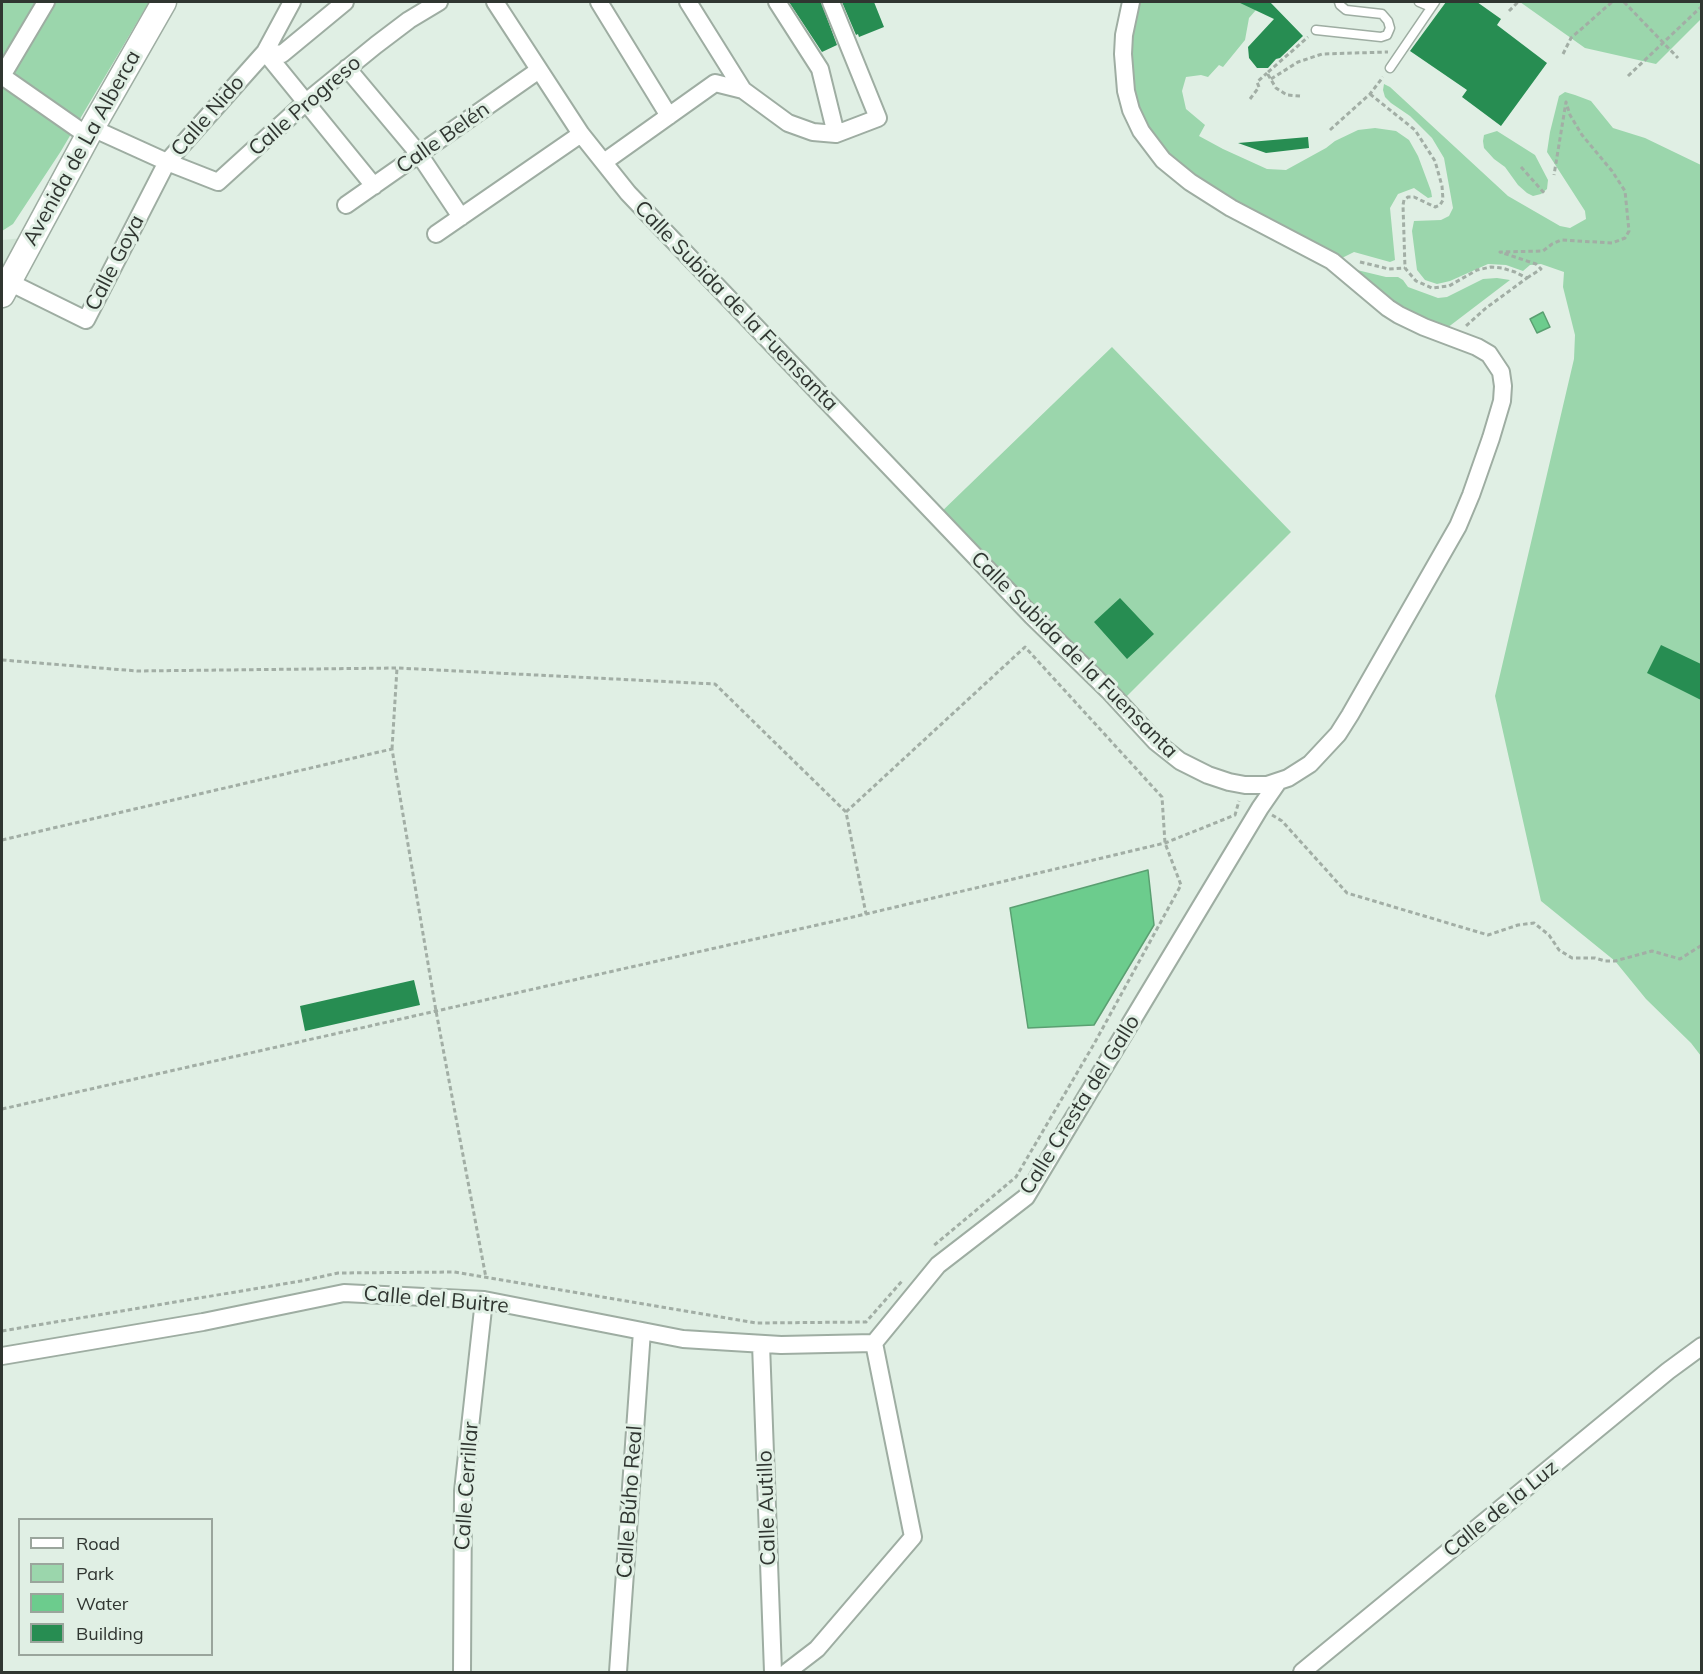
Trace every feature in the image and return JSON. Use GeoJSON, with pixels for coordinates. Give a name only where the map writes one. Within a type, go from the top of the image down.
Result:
{"type":"FeatureCollection","features":[{"type":"Feature","properties":{"kind":"main road","name":"Avenida de La Alberca"},"geometry":{"type":"LineString","coordinates":[[5,288],[164,2]]}},
{"type":"Feature","properties":{"kind":"street"},"geometry":{"type":"LineString","coordinates":[[2,76],[46,2]]}},
{"type":"Feature","properties":{"kind":"street","name":"Calle Nido"},"geometry":{"type":"LineString","coordinates":[[2,76],[90,132],[167,162],[265,52],[292,2]]}},
{"type":"Feature","properties":{"kind":"street"},"geometry":{"type":"LineString","coordinates":[[265,52],[282,54],[345,2]]}},
{"type":"Feature","properties":{"kind":"street","name":"Calle Progreso"},"geometry":{"type":"LineString","coordinates":[[167,162],[218,182],[347,68],[408,20],[439,2]]}},
{"type":"Feature","properties":{"kind":"street","name":"Calle Subida de la Fuensanta"},"geometry":{"type":"LineString","coordinates":[[495,2],[581,134],[628,193],[1032,616],[1109,691],[1162,747],[1180,761],[1193,769],[1229,782],[1267,785],[1288,778],[1310,764],[1344,725],[1446,550],[1472,495],[1497,418],[1502,401],[1501,372],[1490,354],[1477,346],[1424,327],[1399,315],[1344,270],[1315,251],[1231,208],[1177,172],[1151,146],[1131,110],[1124,75],[1124,35],[1131,2]]}},
{"type":"Feature","properties":{"kind":"street"},"geometry":{"type":"LineString","coordinates":[[599,2],[669,116]]}},
{"type":"Feature","properties":{"kind":"street"},"geometry":{"type":"LineString","coordinates":[[688,2],[743,90],[788,123],[813,132],[836,134],[878,118],[831,2]]}},
{"type":"Feature","properties":{"kind":"street"},"geometry":{"type":"LineString","coordinates":[[777,2],[820,69],[836,134]]}},
{"type":"Feature","properties":{"kind":"street"},"geometry":{"type":"LineString","coordinates":[[265,52],[374,186]]}},
{"type":"Feature","properties":{"kind":"street"},"geometry":{"type":"LineString","coordinates":[[347,68],[419,154],[461,217]]}},
{"type":"Feature","properties":{"kind":"street","name":"Calle Belén"},"geometry":{"type":"LineString","coordinates":[[346,205],[539,70]]}},
{"type":"Feature","properties":{"kind":"street"},"geometry":{"type":"LineString","coordinates":[[604,162],[715,83],[743,90]]}},
{"type":"Feature","properties":{"kind":"street"},"geometry":{"type":"LineString","coordinates":[[436,234],[581,134]]}},
{"type":"Feature","properties":{"kind":"street","name":"Calle Goya"},"geometry":{"type":"LineString","coordinates":[[5,288],[86,320],[167,162]]}},
{"type":"Feature","properties":{"kind":"street","name":"Calle Cresta del Gallo"},"geometry":{"type":"LineString","coordinates":[[874,1343],[938,1265],[1026,1197],[1260,808],[1278,782]]}},
{"type":"Feature","properties":{"kind":"street","name":"Calle del Buitre"},"geometry":{"type":"LineString","coordinates":[[2,1356],[202,1322],[344,1293],[484,1300],[683,1339],[781,1345],[874,1343]]}},
{"type":"Feature","properties":{"kind":"street","name":"Calle Cerrillar"},"geometry":{"type":"LineString","coordinates":[[462,1672],[463,1491],[484,1300]]}},
{"type":"Feature","properties":{"kind":"street","name":"Calle Búho Real"},"geometry":{"type":"LineString","coordinates":[[618,1672],[642,1331]]}},
{"type":"Feature","properties":{"kind":"street"},"geometry":{"type":"LineString","coordinates":[[787,1672],[817,1649],[913,1537],[874,1343]]}},
{"type":"Feature","properties":{"kind":"street","name":"Calle Autillo"},"geometry":{"type":"LineString","coordinates":[[761,1344],[773,1672]]}},
{"type":"Feature","properties":{"kind":"street","name":"Calle de la Luz"},"geometry":{"type":"LineString","coordinates":[[1302,1672],[1701,1346]]}},
{"type":"Feature","properties":{"kind":"lane"},"geometry":{"type":"LineString","coordinates":[[1316,30],[1381,37],[1387,34],[1390,28],[1382,14],[1346,10],[1339,2]]}},
{"type":"Feature","properties":{"kind":"lane"},"geometry":{"type":"LineString","coordinates":[[1390,68],[1433,4],[1419,2]]}},
{"type":"Feature","properties":{"kind":"path"},"geometry":{"type":"LineString","coordinates":[[1509,10],[1518,2]]}},
{"type":"Feature","properties":{"kind":"path"},"geometry":{"type":"LineString","coordinates":[[1563,54],[1571,38],[1612,2]]}},
{"type":"Feature","properties":{"kind":"path"},"geometry":{"type":"LineString","coordinates":[[1624,2],[1678,58]]}},
{"type":"Feature","properties":{"kind":"path"},"geometry":{"type":"LineString","coordinates":[[1628,76],[1701,6]]}},
{"type":"Feature","properties":{"kind":"path"},"geometry":{"type":"LineString","coordinates":[[1250,99],[1259,87],[1257,82],[1316,30]]}},
{"type":"Feature","properties":{"kind":"path"},"geometry":{"type":"LineString","coordinates":[[1271,79],[1298,62],[1322,54],[1402,51]]}},
{"type":"Feature","properties":{"kind":"path"},"geometry":{"type":"LineString","coordinates":[[1330,130],[1370,94],[1390,68]]}},
{"type":"Feature","properties":{"kind":"path"},"geometry":{"type":"LineString","coordinates":[[1267,73],[1276,88],[1287,95],[1300,96]]}},
{"type":"Feature","properties":{"kind":"path"},"geometry":{"type":"LineString","coordinates":[[1370,94],[1415,130],[1435,161],[1442,186],[1443,200],[1440,205],[1435,207],[1428,205],[1414,197],[1408,197],[1402,204],[1405,268],[1416,281],[1432,288],[1449,286],[1477,270],[1491,267],[1502,268],[1527,278]]}},
{"type":"Feature","properties":{"kind":"path"},"geometry":{"type":"LineString","coordinates":[[1453,338],[1486,308],[1541,269],[1536,264],[1500,252],[1544,251],[1552,244],[1562,240],[1612,243],[1625,238],[1629,231],[1625,191],[1612,171],[1582,135],[1570,115],[1566,102],[1554,175]]}},
{"type":"Feature","properties":{"kind":"path"},"geometry":{"type":"LineString","coordinates":[[1521,167],[1546,195]]}},
{"type":"Feature","properties":{"kind":"path"},"geometry":{"type":"LineString","coordinates":[[1344,270],[1357,261],[1389,269],[1405,268]]}},
{"type":"Feature","properties":{"kind":"path"},"geometry":{"type":"LineString","coordinates":[[846,812],[1025,647],[1162,797],[1165,843],[1181,885],[1094,1044],[1016,1177],[932,1248]]}},
{"type":"Feature","properties":{"kind":"path"},"geometry":{"type":"LineString","coordinates":[[2,660],[137,671],[396,668],[715,684],[846,812],[866,914]]}},
{"type":"Feature","properties":{"kind":"path"},"geometry":{"type":"LineString","coordinates":[[396,668],[392,748],[436,1011],[486,1278]]}},
{"type":"Feature","properties":{"kind":"path"},"geometry":{"type":"LineString","coordinates":[[2,840],[392,748]]}},
{"type":"Feature","properties":{"kind":"path"},"geometry":{"type":"LineString","coordinates":[[2,1109],[866,914],[1165,843],[1235,815],[1245,785]]}},
{"type":"Feature","properties":{"kind":"path"},"geometry":{"type":"LineString","coordinates":[[1260,808],[1282,821],[1347,893],[1488,934],[1534,923],[1549,935],[1559,950],[1572,958],[1615,961],[1652,951],[1680,960],[1701,945]]}},
{"type":"Feature","properties":{"kind":"path"},"geometry":{"type":"LineString","coordinates":[[2,1331],[338,1273],[454,1272],[756,1323],[866,1322],[902,1280]]}},
{"type":"Feature","properties":{"kind":"shaded area"},"geometry":{"type":"Polygon","coordinates":[[[33,237],[2,295],[2,240],[33,237]]]}},
{"type":"Feature","properties":{"kind":"green space"},"geometry":{"type":"Polygon","coordinates":[[[2,2],[149,2],[61,151],[13,224],[2,231],[2,2]]]}},
{"type":"Feature","properties":{"kind":"green space"},"geometry":{"type":"Polygon","coordinates":[[[1137,2],[1260,2],[1249,18],[1245,40],[1223,67],[1219,65],[1208,77],[1201,75],[1186,77],[1182,91],[1186,109],[1205,125],[1199,136],[1223,149],[1267,169],[1286,170],[1358,130],[1375,128],[1396,131],[1409,140],[1418,156],[1432,197],[1428,198],[1414,188],[1398,194],[1390,208],[1395,260],[1390,262],[1354,252],[1342,258],[1236,205],[1187,175],[1156,144],[1139,115],[1130,80],[1132,23],[1137,2]]]}},
{"type":"Feature","properties":{"kind":"green space"},"geometry":{"type":"Polygon","coordinates":[[[1520,2],[1701,2],[1701,19],[1656,64],[1585,48],[1520,2]]]}},
{"type":"Feature","properties":{"kind":"green space"},"geometry":{"type":"Polygon","coordinates":[[[1384,84],[1508,196],[1560,226],[1570,228],[1586,219],[1585,211],[1547,152],[1559,96],[1565,92],[1591,101],[1613,128],[1645,138],[1701,165],[1701,1056],[1691,1043],[1646,999],[1615,961],[1541,901],[1495,696],[1574,359],[1575,335],[1563,287],[1564,272],[1541,264],[1530,265],[1523,271],[1506,265],[1488,264],[1450,281],[1437,284],[1425,280],[1417,270],[1412,231],[1414,221],[1441,220],[1449,216],[1453,208],[1444,158],[1432,138],[1410,116],[1385,97],[1384,84]]]}},
{"type":"Feature","properties":{"kind":"green space"},"geometry":{"type":"Polygon","coordinates":[[[1497,131],[1535,155],[1548,180],[1547,189],[1541,194],[1533,196],[1527,193],[1505,167],[1484,148],[1484,135],[1497,131]]]}},
{"type":"Feature","properties":{"kind":"green space"},"geometry":{"type":"Polygon","coordinates":[[[1357,270],[1386,277],[1398,277],[1408,287],[1438,298],[1447,297],[1483,279],[1510,280],[1447,328],[1404,313],[1357,270]]]}},
{"type":"Feature","properties":{"kind":"green space"},"geometry":{"type":"Polygon","coordinates":[[[1112,347],[1291,532],[1120,703],[937,516],[1112,347]]]}},
{"type":"Feature","properties":{"kind":"water"},"geometry":{"type":"Polygon","coordinates":[[[1543,312],[1550,327],[1537,333],[1530,319],[1543,312]]]}},
{"type":"Feature","properties":{"kind":"water"},"geometry":{"type":"Polygon","coordinates":[[[1148,870],[1154,925],[1094,1025],[1028,1028],[1010,908],[1148,870]]]}},
{"type":"Feature","properties":{"kind":"building"},"geometry":{"type":"Polygon","coordinates":[[[789,2],[821,2],[837,45],[822,52],[789,2]]]}},
{"type":"Feature","properties":{"kind":"building"},"geometry":{"type":"Polygon","coordinates":[[[842,2],[874,2],[884,27],[859,37],[858,34],[856,35],[842,2]]]}},
{"type":"Feature","properties":{"kind":"building"},"geometry":{"type":"Polygon","coordinates":[[[1238,2],[1270,2],[1303,36],[1268,68],[1257,68],[1249,58],[1248,47],[1274,19],[1238,2]]]}},
{"type":"Feature","properties":{"kind":"building"},"geometry":{"type":"Polygon","coordinates":[[[1446,2],[1477,2],[1501,19],[1497,25],[1547,63],[1501,126],[1462,97],[1467,90],[1410,51],[1446,2]]]}},
{"type":"Feature","properties":{"kind":"building"},"geometry":{"type":"Polygon","coordinates":[[[1308,137],[1309,148],[1266,153],[1238,143],[1308,137]]]}},
{"type":"Feature","properties":{"kind":"building"},"geometry":{"type":"Polygon","coordinates":[[[1120,598],[1154,634],[1127,659],[1094,622],[1120,598]]]}},
{"type":"Feature","properties":{"kind":"building"},"geometry":{"type":"Polygon","coordinates":[[[1661,645],[1701,664],[1701,700],[1647,673],[1661,645]]]}},
{"type":"Feature","properties":{"kind":"building"},"geometry":{"type":"Polygon","coordinates":[[[414,980],[420,1005],[305,1031],[300,1006],[414,980]]]}}]}
